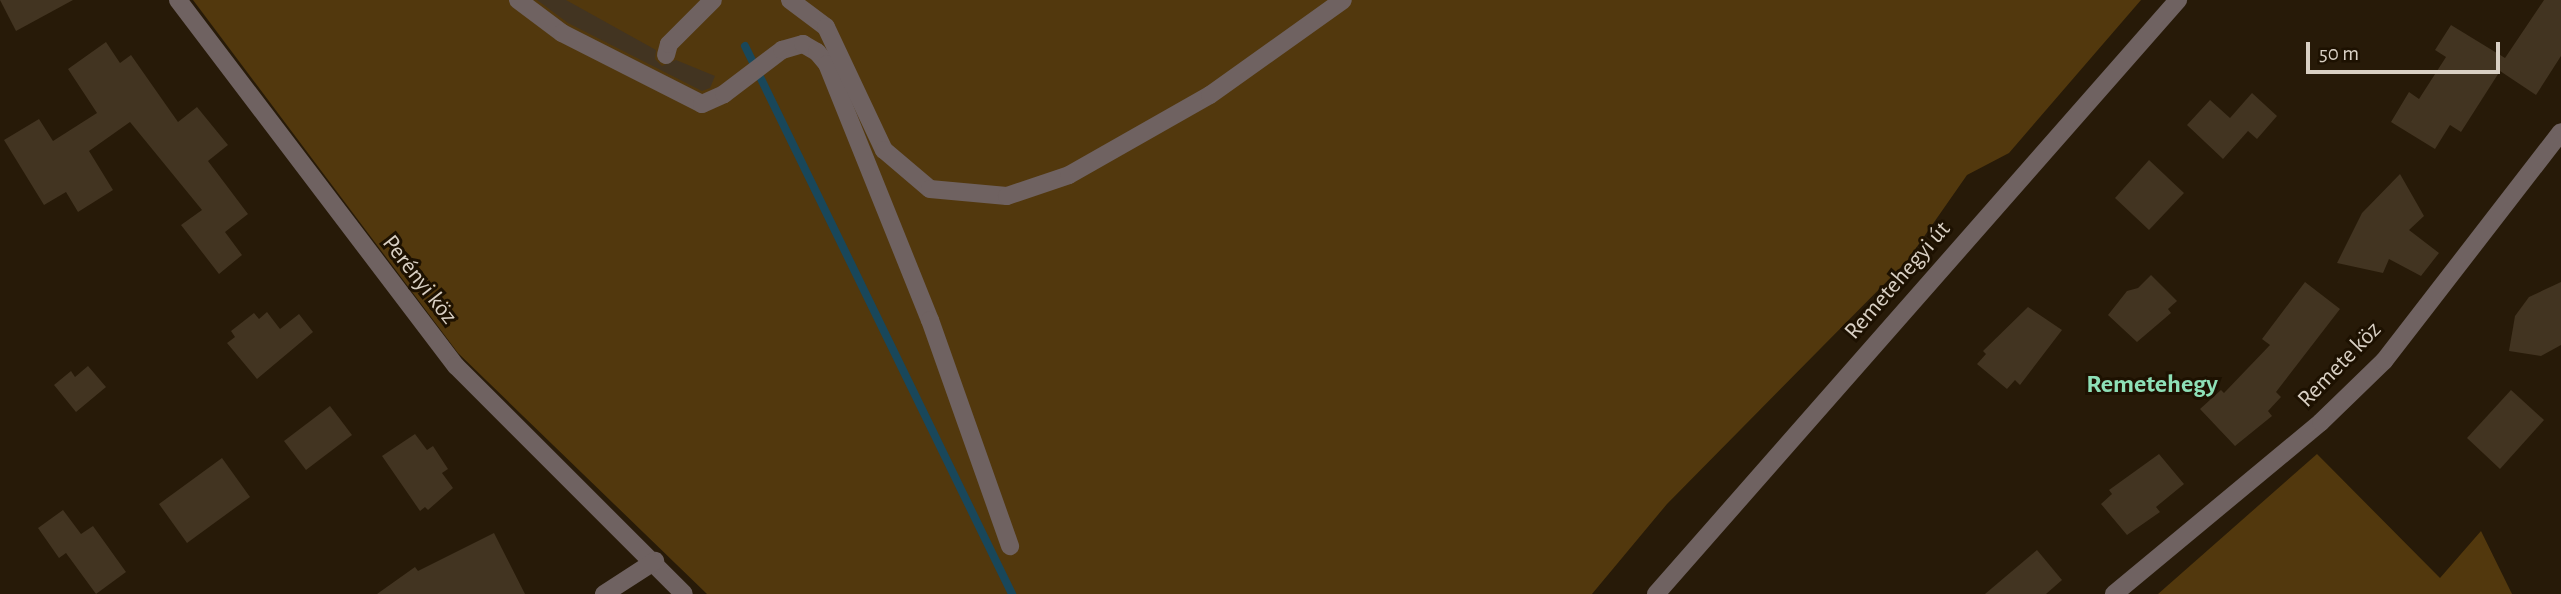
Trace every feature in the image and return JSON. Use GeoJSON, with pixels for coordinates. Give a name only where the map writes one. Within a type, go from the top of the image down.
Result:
{"type":"FeatureCollection","features":[{"type":"Feature","properties":{"kind":"street","name":"Perényi köz"},"geometry":{"type":"LineString","coordinates":[[178,0],[456,366],[655,561],[684,594]]}},
{"type":"Feature","properties":{"kind":"street"},"geometry":{"type":"LineString","coordinates":[[518,0],[562,33],[702,104],[782,50],[803,44],[817,52],[827,64],[930,320],[1010,546]]}},
{"type":"Feature","properties":{"kind":"street"},"geometry":{"type":"LineString","coordinates":[[666,55],[669,44],[713,0]]}},
{"type":"Feature","properties":{"kind":"street"},"geometry":{"type":"LineString","coordinates":[[790,0],[806,8],[834,44],[884,150],[930,188],[1007,197],[1069,175],[1210,95],[1343,0]]}},
{"type":"Feature","properties":{"kind":"street","name":"Remetehegyi út"},"geometry":{"type":"LineString","coordinates":[[1656,594],[2178,0]]}},
{"type":"Feature","properties":{"kind":"street"},"geometry":{"type":"LineString","coordinates":[[817,52],[834,44]]}},
{"type":"Feature","properties":{"kind":"street","name":"Remete köz"},"geometry":{"type":"LineString","coordinates":[[2114,594],[2321,422],[2384,361],[2561,132]]}},
{"type":"Feature","properties":{"kind":"street"},"geometry":{"type":"LineString","coordinates":[[604,594],[655,561]]}},
{"type":"Feature","properties":{"kind":"shaded area"},"geometry":{"type":"Polygon","coordinates":[[[193,0],[2141,0],[2009,153],[1967,175],[1907,261],[1667,504],[1592,594],[707,594],[458,353],[193,0]]]}},
{"type":"Feature","properties":{"kind":"shaded area"},"geometry":{"type":"Polygon","coordinates":[[[2317,454],[2440,578],[2481,531],[2512,594],[2158,594],[2317,454]]]}},
{"type":"Feature","properties":{"kind":"building"},"geometry":{"type":"Polygon","coordinates":[[[0,0],[73,0],[16,31],[0,0]]]}},
{"type":"Feature","properties":{"kind":"building"},"geometry":{"type":"Polygon","coordinates":[[[537,0],[566,0],[656,50],[655,59],[662,66],[676,60],[715,76],[710,88],[702,91],[568,23],[537,0]]]}},
{"type":"Feature","properties":{"kind":"building"},"geometry":{"type":"Polygon","coordinates":[[[2544,0],[2561,0],[2561,56],[2536,95],[2500,71],[2461,132],[2450,125],[2435,149],[2391,122],[2409,92],[2419,99],[2446,57],[2435,50],[2451,25],[2505,58],[2544,0]]]}},
{"type":"Feature","properties":{"kind":"building"},"geometry":{"type":"Polygon","coordinates":[[[106,42],[120,63],[131,55],[178,122],[197,107],[228,145],[208,161],[248,214],[225,232],[242,255],[219,274],[181,225],[202,210],[130,122],[89,151],[113,190],[78,212],[66,192],[44,205],[4,140],[39,119],[53,141],[97,113],[68,69],[106,42]]]}},
{"type":"Feature","properties":{"kind":"building"},"geometry":{"type":"Polygon","coordinates":[[[2252,93],[2277,116],[2257,139],[2248,131],[2223,159],[2187,125],[2210,100],[2230,118],[2252,93]]]}},
{"type":"Feature","properties":{"kind":"building"},"geometry":{"type":"Polygon","coordinates":[[[2149,160],[2184,193],[2149,230],[2115,198],[2149,160]]]}},
{"type":"Feature","properties":{"kind":"building"},"geometry":{"type":"Polygon","coordinates":[[[2400,174],[2424,216],[2409,230],[2439,253],[2421,276],[2389,259],[2383,273],[2337,263],[2362,213],[2400,174]]]}},
{"type":"Feature","properties":{"kind":"building"},"geometry":{"type":"Polygon","coordinates":[[[2151,275],[2177,301],[2168,309],[2171,313],[2137,342],[2108,315],[2127,291],[2138,288],[2151,275]]]}},
{"type":"Feature","properties":{"kind":"building"},"geometry":{"type":"Polygon","coordinates":[[[2305,282],[2340,309],[2276,392],[2281,397],[2268,411],[2272,416],[2235,446],[2200,409],[2221,390],[2224,393],[2270,345],[2262,339],[2305,282]]]}},
{"type":"Feature","properties":{"kind":"building"},"geometry":{"type":"Polygon","coordinates":[[[2561,282],[2561,345],[2541,356],[2509,351],[2515,316],[2529,297],[2561,282]]]}},
{"type":"Feature","properties":{"kind":"building"},"geometry":{"type":"Polygon","coordinates":[[[2028,307],[2062,330],[2020,385],[2015,380],[2007,389],[1977,364],[1986,354],[1983,351],[2028,307]]]}},
{"type":"Feature","properties":{"kind":"building"},"geometry":{"type":"Polygon","coordinates":[[[267,312],[280,329],[299,314],[313,332],[257,379],[227,343],[235,337],[231,331],[254,313],[259,319],[267,312]]]}},
{"type":"Feature","properties":{"kind":"building"},"geometry":{"type":"Polygon","coordinates":[[[88,366],[106,387],[76,412],[54,385],[71,371],[75,377],[88,366]]]}},
{"type":"Feature","properties":{"kind":"building"},"geometry":{"type":"Polygon","coordinates":[[[2511,390],[2544,420],[2500,469],[2467,438],[2511,390]]]}},
{"type":"Feature","properties":{"kind":"building"},"geometry":{"type":"Polygon","coordinates":[[[330,406],[352,435],[306,470],[284,441],[330,406]]]}},
{"type":"Feature","properties":{"kind":"building"},"geometry":{"type":"Polygon","coordinates":[[[415,434],[427,450],[433,446],[448,469],[442,473],[453,488],[428,510],[425,507],[420,511],[382,456],[415,434]]]}},
{"type":"Feature","properties":{"kind":"building"},"geometry":{"type":"Polygon","coordinates":[[[2159,454],[2184,484],[2156,507],[2160,512],[2127,535],[2101,504],[2112,494],[2109,490],[2159,454]]]}},
{"type":"Feature","properties":{"kind":"building"},"geometry":{"type":"Polygon","coordinates":[[[222,458],[250,497],[187,543],[159,504],[222,458]]]}},
{"type":"Feature","properties":{"kind":"building"},"geometry":{"type":"Polygon","coordinates":[[[63,510],[81,534],[93,526],[126,572],[96,594],[66,553],[59,558],[38,528],[63,510]]]}},
{"type":"Feature","properties":{"kind":"building"},"geometry":{"type":"Polygon","coordinates":[[[494,533],[525,594],[377,594],[415,567],[418,571],[494,533]]]}},
{"type":"Feature","properties":{"kind":"building"},"geometry":{"type":"Polygon","coordinates":[[[2037,550],[2062,580],[2046,594],[1985,594],[2037,550]]]}},
{"type":"Feature","properties":{"kind":"waterway"},"geometry":{"type":"LineString","coordinates":[[745,46],[1012,594]]}},
{"type":"Feature","properties":{"kind":"district","name":"Remetehegy"},"geometry":{"type":"Point","coordinates":[2152,385]}}]}
